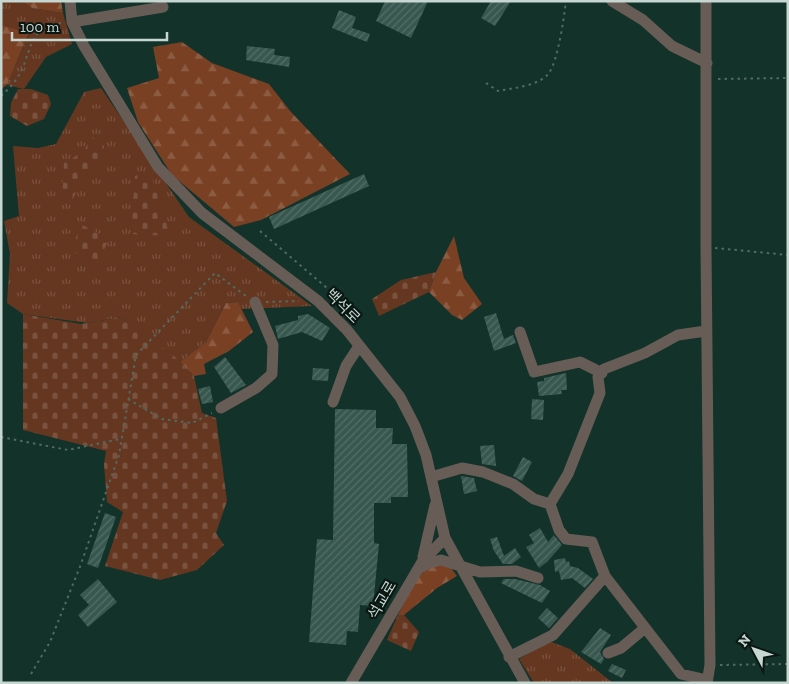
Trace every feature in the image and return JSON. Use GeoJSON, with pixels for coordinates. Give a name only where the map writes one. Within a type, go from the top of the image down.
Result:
{"type":"FeatureCollection","features":[{"type":"Feature","properties":{"kind":"street","name":"백석로"},"geometry":{"type":"LineString","coordinates":[[70,1],[72,22],[158,167],[202,213],[318,301],[359,346],[400,397],[415,426],[426,455],[445,538],[525,683]]}},
{"type":"Feature","properties":{"kind":"street"},"geometry":{"type":"LineString","coordinates":[[72,22],[159,8],[143,1]]}},
{"type":"Feature","properties":{"kind":"street"},"geometry":{"type":"LineString","coordinates":[[612,1],[643,20],[672,46],[706,63]]}},
{"type":"Feature","properties":{"kind":"street"},"geometry":{"type":"LineString","coordinates":[[550,504],[559,530],[566,540],[592,542],[605,576],[681,674],[707,681],[710,665],[706,331],[708,78],[706,63],[706,1]]}},
{"type":"Feature","properties":{"kind":"street"},"geometry":{"type":"LineString","coordinates":[[221,408],[256,388],[272,374],[273,345],[255,302]]}},
{"type":"Feature","properties":{"kind":"street"},"geometry":{"type":"LineString","coordinates":[[550,504],[568,474],[600,393],[598,377],[604,369],[645,353],[678,335],[706,331]]}},
{"type":"Feature","properties":{"kind":"street"},"geometry":{"type":"LineString","coordinates":[[520,332],[534,372],[580,362],[602,373]]}},
{"type":"Feature","properties":{"kind":"street"},"geometry":{"type":"LineString","coordinates":[[333,402],[346,366],[359,346]]}},
{"type":"Feature","properties":{"kind":"street"},"geometry":{"type":"LineString","coordinates":[[431,478],[462,468],[483,472],[513,484],[534,499],[550,504]]}},
{"type":"Feature","properties":{"kind":"street"},"geometry":{"type":"LineString","coordinates":[[436,496],[432,525],[419,565],[441,560],[480,572],[516,571],[538,578]]}},
{"type":"Feature","properties":{"kind":"street","name":"석교로"},"geometry":{"type":"LineString","coordinates":[[351,683],[419,565],[445,538]]}},
{"type":"Feature","properties":{"kind":"street"},"geometry":{"type":"LineString","coordinates":[[510,657],[553,635],[605,576]]}},
{"type":"Feature","properties":{"kind":"street"},"geometry":{"type":"LineString","coordinates":[[608,653],[621,648],[645,628]]}},
{"type":"Feature","properties":{"kind":"path"},"geometry":{"type":"LineString","coordinates":[[486,83],[498,91],[531,84],[548,73],[561,35],[566,1]]}},
{"type":"Feature","properties":{"kind":"path"},"geometry":{"type":"LineString","coordinates":[[1,96],[12,87],[22,68],[34,36],[50,24],[72,22]]}},
{"type":"Feature","properties":{"kind":"path"},"geometry":{"type":"LineString","coordinates":[[708,78],[788,78]]}},
{"type":"Feature","properties":{"kind":"path"},"geometry":{"type":"LineString","coordinates":[[260,231],[327,288],[333,303]]}},
{"type":"Feature","properties":{"kind":"path"},"geometry":{"type":"LineString","coordinates":[[706,247],[788,256]]}},
{"type":"Feature","properties":{"kind":"path"},"geometry":{"type":"LineString","coordinates":[[31,674],[50,642],[81,564],[119,455],[120,440],[136,355],[215,273],[255,302],[300,301]]}},
{"type":"Feature","properties":{"kind":"path"},"geometry":{"type":"LineString","coordinates":[[128,399],[162,419],[192,423],[221,408]]}},
{"type":"Feature","properties":{"kind":"path"},"geometry":{"type":"LineString","coordinates":[[1,437],[68,450],[120,440]]}},
{"type":"Feature","properties":{"kind":"path"},"geometry":{"type":"LineString","coordinates":[[710,665],[788,664]]}},
{"type":"Feature","properties":{"kind":"green space"},"geometry":{"type":"Polygon","coordinates":[[[1,1],[22,1],[32,8],[63,13],[72,44],[46,57],[24,89],[7,85],[29,34],[1,25],[1,1]]]}},
{"type":"Feature","properties":{"kind":"green space"},"geometry":{"type":"Polygon","coordinates":[[[22,1],[61,1],[63,13],[32,8],[22,1]]]}},
{"type":"Feature","properties":{"kind":"green space"},"geometry":{"type":"Polygon","coordinates":[[[1,25],[29,33],[7,85],[1,89],[1,25]]]}},
{"type":"Feature","properties":{"kind":"green space"},"geometry":{"type":"Polygon","coordinates":[[[182,42],[212,63],[269,84],[291,112],[350,174],[261,220],[234,227],[172,175],[138,122],[127,88],[159,78],[153,47],[182,42]]]}},
{"type":"Feature","properties":{"kind":"green space"},"geometry":{"type":"Polygon","coordinates":[[[101,88],[189,217],[312,306],[241,309],[238,302],[226,303],[206,342],[180,362],[122,317],[87,323],[23,314],[7,303],[10,254],[4,221],[19,216],[13,146],[38,148],[56,144],[84,92],[101,88]]]}},
{"type":"Feature","properties":{"kind":"green space"},"geometry":{"type":"Polygon","coordinates":[[[18,89],[31,89],[48,95],[51,104],[44,119],[27,126],[10,116],[11,103],[18,89]]]}},
{"type":"Feature","properties":{"kind":"green space"},"geometry":{"type":"Polygon","coordinates":[[[92,137],[104,146],[102,161],[86,171],[72,201],[62,200],[64,163],[83,152],[92,137]]]}},
{"type":"Feature","properties":{"kind":"green space"},"geometry":{"type":"Polygon","coordinates":[[[150,171],[170,236],[131,234],[135,176],[150,171]]]}},
{"type":"Feature","properties":{"kind":"green space"},"geometry":{"type":"Polygon","coordinates":[[[82,225],[109,238],[98,265],[70,250],[82,225]]]}},
{"type":"Feature","properties":{"kind":"green space"},"geometry":{"type":"Polygon","coordinates":[[[454,236],[464,278],[482,304],[462,320],[452,315],[429,292],[436,272],[454,236]]]}},
{"type":"Feature","properties":{"kind":"green space"},"geometry":{"type":"Polygon","coordinates":[[[436,272],[429,292],[379,316],[372,299],[401,280],[436,272]]]}},
{"type":"Feature","properties":{"kind":"green space"},"geometry":{"type":"Polygon","coordinates":[[[238,302],[253,332],[229,351],[204,364],[206,374],[194,376],[180,362],[206,342],[226,303],[238,302]]]}},
{"type":"Feature","properties":{"kind":"green space"},"geometry":{"type":"Polygon","coordinates":[[[23,314],[81,324],[122,317],[175,357],[194,376],[202,413],[216,418],[227,501],[216,533],[224,545],[197,570],[160,580],[105,566],[123,512],[107,502],[104,464],[106,451],[23,430],[23,314]]]}},
{"type":"Feature","properties":{"kind":"green space"},"geometry":{"type":"Polygon","coordinates":[[[439,564],[451,568],[457,576],[437,588],[404,615],[398,615],[419,572],[439,564]]]}},
{"type":"Feature","properties":{"kind":"green space"},"geometry":{"type":"Polygon","coordinates":[[[398,615],[404,615],[419,632],[411,651],[387,640],[398,615]]]}},
{"type":"Feature","properties":{"kind":"green space"},"geometry":{"type":"Polygon","coordinates":[[[549,641],[570,649],[613,683],[534,683],[519,659],[549,641]]]}},
{"type":"Feature","properties":{"kind":"building"},"geometry":{"type":"Polygon","coordinates":[[[385,1],[428,1],[411,38],[376,21],[385,1]]]}},
{"type":"Feature","properties":{"kind":"building"},"geometry":{"type":"Polygon","coordinates":[[[491,1],[511,1],[495,26],[481,18],[491,1]]]}},
{"type":"Feature","properties":{"kind":"building"},"geometry":{"type":"Polygon","coordinates":[[[339,10],[356,17],[352,28],[370,34],[367,42],[332,28],[339,10]]]}},
{"type":"Feature","properties":{"kind":"building"},"geometry":{"type":"Polygon","coordinates":[[[247,46],[275,49],[274,55],[290,57],[289,67],[246,60],[247,46]]]}},
{"type":"Feature","properties":{"kind":"building"},"geometry":{"type":"Polygon","coordinates":[[[364,174],[369,186],[274,229],[269,217],[364,174]]]}},
{"type":"Feature","properties":{"kind":"building"},"geometry":{"type":"Polygon","coordinates":[[[496,313],[504,339],[513,335],[516,343],[494,351],[484,317],[496,313]]]}},
{"type":"Feature","properties":{"kind":"building"},"geometry":{"type":"Polygon","coordinates":[[[308,314],[330,328],[322,341],[302,332],[278,339],[275,326],[298,320],[298,316],[308,314]]]}},
{"type":"Feature","properties":{"kind":"building"},"geometry":{"type":"Polygon","coordinates":[[[225,357],[246,385],[231,393],[214,367],[225,357]]]}},
{"type":"Feature","properties":{"kind":"building"},"geometry":{"type":"Polygon","coordinates":[[[313,368],[329,369],[328,381],[312,380],[313,368]]]}},
{"type":"Feature","properties":{"kind":"building"},"geometry":{"type":"Polygon","coordinates":[[[566,373],[567,390],[561,390],[562,394],[539,396],[537,382],[544,381],[544,378],[566,373]]]}},
{"type":"Feature","properties":{"kind":"building"},"geometry":{"type":"Polygon","coordinates":[[[210,386],[213,402],[202,404],[198,389],[210,386]]]}},
{"type":"Feature","properties":{"kind":"building"},"geometry":{"type":"Polygon","coordinates":[[[532,399],[544,400],[543,420],[531,419],[532,399]]]}},
{"type":"Feature","properties":{"kind":"building"},"geometry":{"type":"Polygon","coordinates":[[[335,409],[376,410],[376,428],[393,428],[392,444],[407,444],[408,497],[391,497],[391,503],[374,503],[374,543],[379,544],[373,606],[360,605],[358,632],[347,631],[346,645],[309,642],[317,539],[333,540],[335,409]]]}},
{"type":"Feature","properties":{"kind":"building"},"geometry":{"type":"Polygon","coordinates":[[[494,445],[496,466],[482,464],[480,446],[494,445]]]}},
{"type":"Feature","properties":{"kind":"building"},"geometry":{"type":"Polygon","coordinates":[[[523,457],[532,462],[522,481],[513,476],[523,457]]]}},
{"type":"Feature","properties":{"kind":"building"},"geometry":{"type":"Polygon","coordinates":[[[461,476],[474,478],[477,491],[464,494],[461,476]]]}},
{"type":"Feature","properties":{"kind":"building"},"geometry":{"type":"Polygon","coordinates":[[[105,513],[116,517],[98,568],[87,564],[105,513]]]}},
{"type":"Feature","properties":{"kind":"building"},"geometry":{"type":"Polygon","coordinates":[[[540,528],[548,542],[554,535],[562,545],[539,568],[526,547],[534,543],[529,535],[540,528]]]}},
{"type":"Feature","properties":{"kind":"building"},"geometry":{"type":"Polygon","coordinates":[[[497,537],[504,556],[515,548],[521,557],[512,564],[503,564],[494,551],[490,539],[497,537]]]}},
{"type":"Feature","properties":{"kind":"building"},"geometry":{"type":"Polygon","coordinates":[[[565,558],[566,562],[569,561],[570,566],[578,568],[593,579],[585,588],[572,578],[561,580],[559,571],[555,572],[554,560],[565,558]]]}},
{"type":"Feature","properties":{"kind":"building"},"geometry":{"type":"Polygon","coordinates":[[[98,579],[117,602],[88,627],[78,615],[89,605],[80,595],[98,579]]]}},
{"type":"Feature","properties":{"kind":"building"},"geometry":{"type":"Polygon","coordinates":[[[504,579],[515,579],[540,585],[550,591],[542,603],[501,583],[504,579]]]}},
{"type":"Feature","properties":{"kind":"building"},"geometry":{"type":"Polygon","coordinates":[[[547,608],[558,618],[549,628],[538,618],[547,608]]]}},
{"type":"Feature","properties":{"kind":"building"},"geometry":{"type":"Polygon","coordinates":[[[600,628],[611,635],[600,652],[604,659],[601,664],[581,652],[600,628]]]}},
{"type":"Feature","properties":{"kind":"building"},"geometry":{"type":"Polygon","coordinates":[[[612,664],[626,670],[622,678],[608,671],[612,664]]]}}]}
